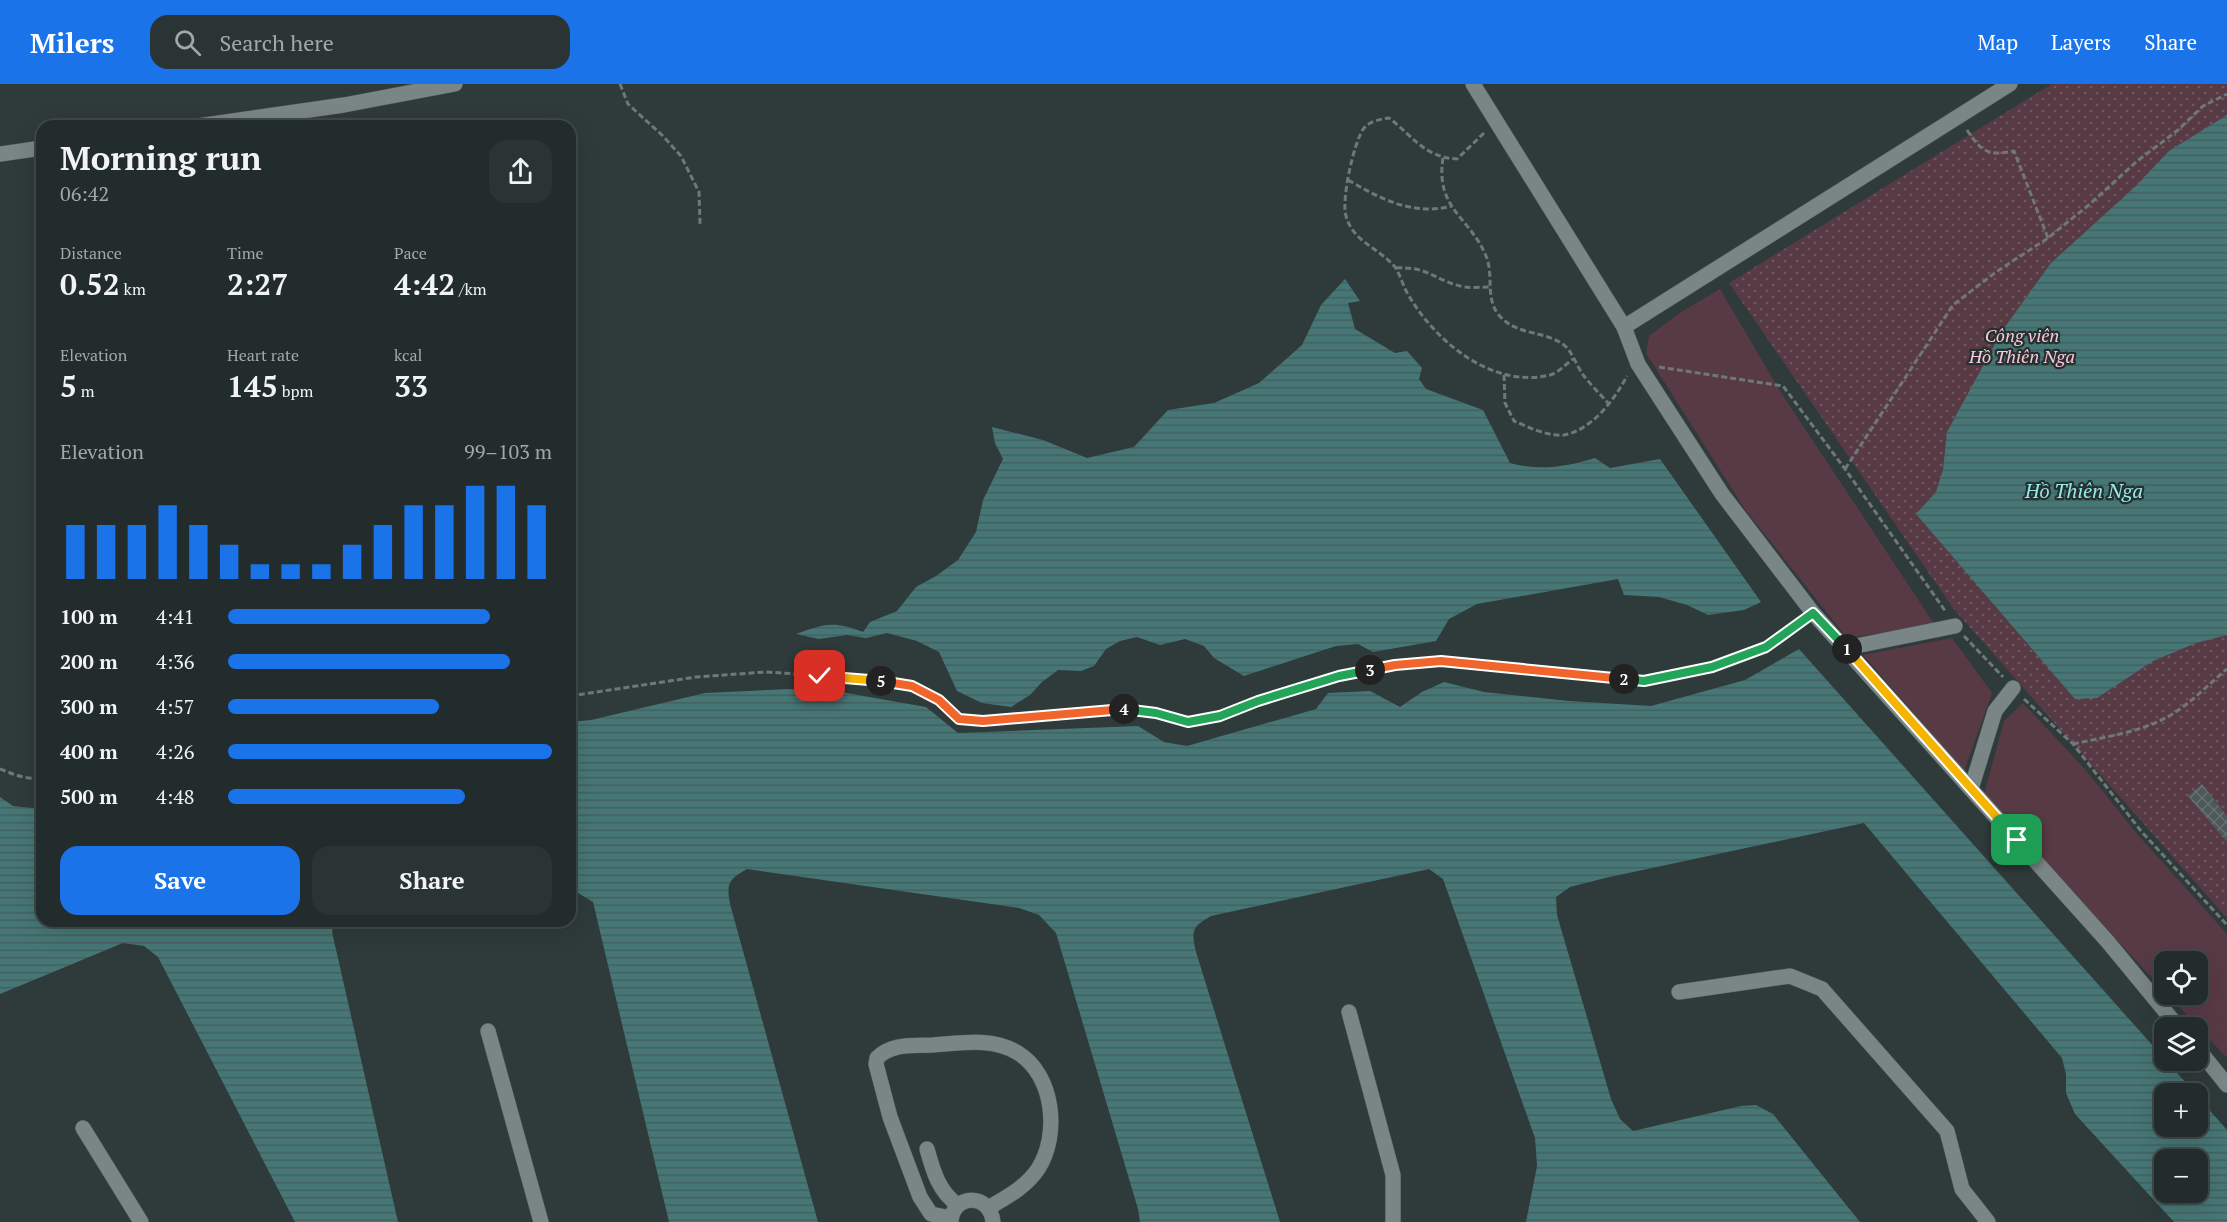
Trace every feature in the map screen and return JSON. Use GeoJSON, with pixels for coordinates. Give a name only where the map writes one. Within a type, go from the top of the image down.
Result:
{"type":"FeatureCollection","features":[{"type":"Feature","properties":{"kind":"street"},"geometry":{"type":"LineString","coordinates":[[240,120],[344,105],[455,84]]}},
{"type":"Feature","properties":{"kind":"street"},"geometry":{"type":"LineString","coordinates":[[1473,84],[1624,327],[1638,364],[1722,494],[1813,613],[2108,942],[2170,1017]]}},
{"type":"Feature","properties":{"kind":"street"},"geometry":{"type":"LineString","coordinates":[[1624,327],[2010,84]]}},
{"type":"Feature","properties":{"kind":"street"},"geometry":{"type":"LineString","coordinates":[[0,154],[36,149]]}},
{"type":"Feature","properties":{"kind":"street"},"geometry":{"type":"LineString","coordinates":[[1846,648],[1955,626]]}},
{"type":"Feature","properties":{"kind":"street"},"geometry":{"type":"LineString","coordinates":[[1971,789],[1995,711],[2013,688]]}},
{"type":"Feature","properties":{"kind":"street"},"geometry":{"type":"LineString","coordinates":[[1679,992],[1790,976],[1822,989],[1947,1131],[1962,1189],[1988,1222]]}},
{"type":"Feature","properties":{"kind":"street"},"geometry":{"type":"LineString","coordinates":[[1349,1012],[1393,1175],[1394,1222]]}},
{"type":"Feature","properties":{"kind":"street"},"geometry":{"type":"LineString","coordinates":[[488,1031],[541,1222]]}},
{"type":"Feature","properties":{"kind":"street"},"geometry":{"type":"LineString","coordinates":[[953,1042],[995,1044],[1018,1053],[1032,1067],[1046,1089],[1052,1116],[1049,1144],[1038,1168],[1021,1188],[990,1215],[984,1203],[971,1200],[953,1215],[931,1215],[920,1197],[890,1118],[876,1064],[877,1058],[888,1049],[953,1042]]}},
{"type":"Feature","properties":{"kind":"street"},"geometry":{"type":"LineString","coordinates":[[2208,1061],[2227,1085]]}},
{"type":"Feature","properties":{"kind":"street"},"geometry":{"type":"LineString","coordinates":[[83,1128],[141,1222]]}},
{"type":"Feature","properties":{"kind":"street"},"geometry":{"type":"LineString","coordinates":[[927,1149],[941,1188],[950,1199],[953,1215]]}},
{"type":"Feature","properties":{"kind":"path"},"geometry":{"type":"LineString","coordinates":[[620,84],[628,104],[681,156],[699,192],[700,224]]}},
{"type":"Feature","properties":{"kind":"path"},"geometry":{"type":"LineString","coordinates":[[1845,469],[1953,305],[1995,272],[2048,238],[2136,162],[2178,130],[2203,106],[2227,94]]}},
{"type":"Feature","properties":{"kind":"path"},"geometry":{"type":"LineString","coordinates":[[1958,116],[1979,148],[1995,155],[2014,151],[2048,238]]}},
{"type":"Feature","properties":{"kind":"path"},"geometry":{"type":"LineString","coordinates":[[1496,120],[1457,159],[1443,158],[1428,152],[1389,118],[1380,119],[1365,127],[1354,151],[1348,180],[1345,214],[1352,231],[1396,268],[1409,297],[1446,340],[1467,359],[1504,375],[1531,376],[1552,375],[1573,359]]}},
{"type":"Feature","properties":{"kind":"path"},"geometry":{"type":"LineString","coordinates":[[1443,158],[1441,172],[1443,190],[1487,258],[1490,288],[1497,313],[1513,328],[1548,337],[1566,346],[1585,377],[1608,403]]}},
{"type":"Feature","properties":{"kind":"path"},"geometry":{"type":"LineString","coordinates":[[1348,180],[1381,200],[1407,207],[1432,209],[1452,206]]}},
{"type":"Feature","properties":{"kind":"path"},"geometry":{"type":"LineString","coordinates":[[1396,268],[1413,267],[1464,287],[1490,288]]}},
{"type":"Feature","properties":{"kind":"path"},"geometry":{"type":"LineString","coordinates":[[1504,375],[1505,403],[1514,422],[1562,435],[1581,430],[1608,403],[1619,390],[1629,372],[1638,364]]}},
{"type":"Feature","properties":{"kind":"path"},"geometry":{"type":"LineString","coordinates":[[576,695],[696,677],[766,672],[873,680],[912,686],[939,700],[959,719],[983,721],[1126,709],[1156,713],[1188,722],[1220,716],[1258,701],[1339,676],[1395,665],[1441,661],[1644,681],[1712,667],[1766,647],[1813,613]]}},
{"type":"Feature","properties":{"kind":"path"},"geometry":{"type":"LineString","coordinates":[[2073,744],[2161,721],[2181,708],[2227,669]]}},
{"type":"Feature","properties":{"kind":"path"},"geometry":{"type":"LineString","coordinates":[[0,769],[17,776],[36,778]]}},
{"type":"Feature","properties":{"kind":"green space","name":"Công viên Hồ Thiên Nga"},"geometry":{"type":"Polygon","coordinates":[[[2052,84],[2227,84],[2227,918],[1953,608],[1729,283],[2052,84]]]}},
{"type":"Feature","properties":{"kind":"green space"},"geometry":{"type":"Polygon","coordinates":[[[1720,289],[1780,391],[1935,625],[1847,638],[1744,508],[1646,353],[1649,336],[1681,312],[1720,289]]]}},
{"type":"Feature","properties":{"kind":"green space"},"geometry":{"type":"Polygon","coordinates":[[[1952,638],[1992,693],[1964,771],[1863,655],[1952,638]]]}},
{"type":"Feature","properties":{"kind":"green space"},"geometry":{"type":"Polygon","coordinates":[[[2023,703],[2084,768],[2138,835],[2227,934],[2227,1058],[2208,1038],[2208,1017],[2189,1017],[2177,1005],[2208,1005],[2208,951],[2154,951],[2154,980],[1984,795],[2004,721],[2023,703]]]}},
{"type":"Feature","properties":{"kind":"water","name":"Hồ Thiên Nga"},"geometry":{"type":"Polygon","coordinates":[[[2227,115],[2227,635],[2196,643],[2153,661],[2097,698],[2075,699],[1916,514],[1936,492],[1943,470],[1947,432],[2002,331],[2051,263],[2136,186],[2169,151],[2227,115]]]}},
{"type":"Feature","properties":{"kind":"water"},"geometry":{"type":"Polygon","coordinates":[[[1345,279],[1360,301],[1348,303],[1355,329],[1395,353],[1407,351],[1422,368],[1419,379],[1426,389],[1483,410],[1510,463],[1531,467],[1552,467],[1595,458],[1610,468],[1660,459],[1761,602],[1744,610],[1708,615],[1687,605],[1659,597],[1624,595],[1618,579],[1477,604],[1449,619],[1436,641],[1373,652],[1358,644],[1336,646],[1244,676],[1214,658],[1204,646],[1185,639],[1160,645],[1137,637],[1120,641],[1106,649],[1094,666],[1081,671],[1058,670],[1030,695],[1011,707],[982,703],[957,691],[939,652],[917,641],[887,633],[866,638],[847,635],[819,639],[796,634],[830,625],[845,626],[863,632],[870,622],[897,611],[916,587],[958,560],[976,532],[983,500],[1003,459],[995,443],[992,427],[1043,440],[1087,458],[1134,447],[1168,410],[1214,403],[1259,383],[1302,345],[1321,305],[1345,279]]]}},
{"type":"Feature","properties":{"kind":"water"},"geometry":{"type":"Polygon","coordinates":[[[1799,649],[2154,1047],[2154,1071],[2175,1071],[2186,1083],[2154,1083],[2154,1137],[2208,1137],[2208,1108],[2227,1130],[2227,1222],[2174,1222],[2157,1203],[2208,1203],[2208,1149],[2154,1149],[2154,1200],[2075,1114],[2066,1093],[2066,1074],[2062,1058],[1864,823],[1605,878],[1570,887],[1556,897],[1557,915],[1611,1099],[1620,1119],[1633,1131],[1741,1106],[1756,1105],[1773,1114],[1860,1222],[1526,1222],[1537,1166],[1535,1138],[1443,879],[1429,869],[1211,916],[1197,926],[1194,930],[1196,952],[1280,1222],[1140,1222],[1056,933],[1039,915],[1019,908],[747,869],[730,882],[728,891],[730,904],[818,1222],[669,1222],[593,902],[576,892],[576,721],[591,720],[705,693],[789,689],[841,692],[926,707],[958,733],[1138,726],[1164,742],[1187,746],[1316,709],[1328,693],[1370,691],[1400,707],[1422,692],[1444,682],[1484,692],[1569,701],[1651,706],[1745,680],[1799,649]]]}},
{"type":"Feature","properties":{"kind":"water"},"geometry":{"type":"Polygon","coordinates":[[[0,797],[13,806],[36,808],[36,927],[333,927],[332,932],[398,1222],[295,1222],[158,957],[144,946],[123,943],[0,994],[0,797]]]}},
{"type":"Feature","properties":{"kind":"building"},"geometry":{"type":"Polygon","coordinates":[[[2202,784],[2227,816],[2227,842],[2188,796],[2202,784]]]}},
{"type":"Feature","properties":{"kind":"route"},"geometry":{"type":"LineString","coordinates":[[820,676],[912,686],[939,700],[959,719],[983,721],[1126,709],[1156,713],[1188,722],[1220,716],[1258,701],[1339,676],[1395,665],[1441,661],[1644,681],[1712,667],[1766,647],[1813,613],[2017,840]]}}]}
